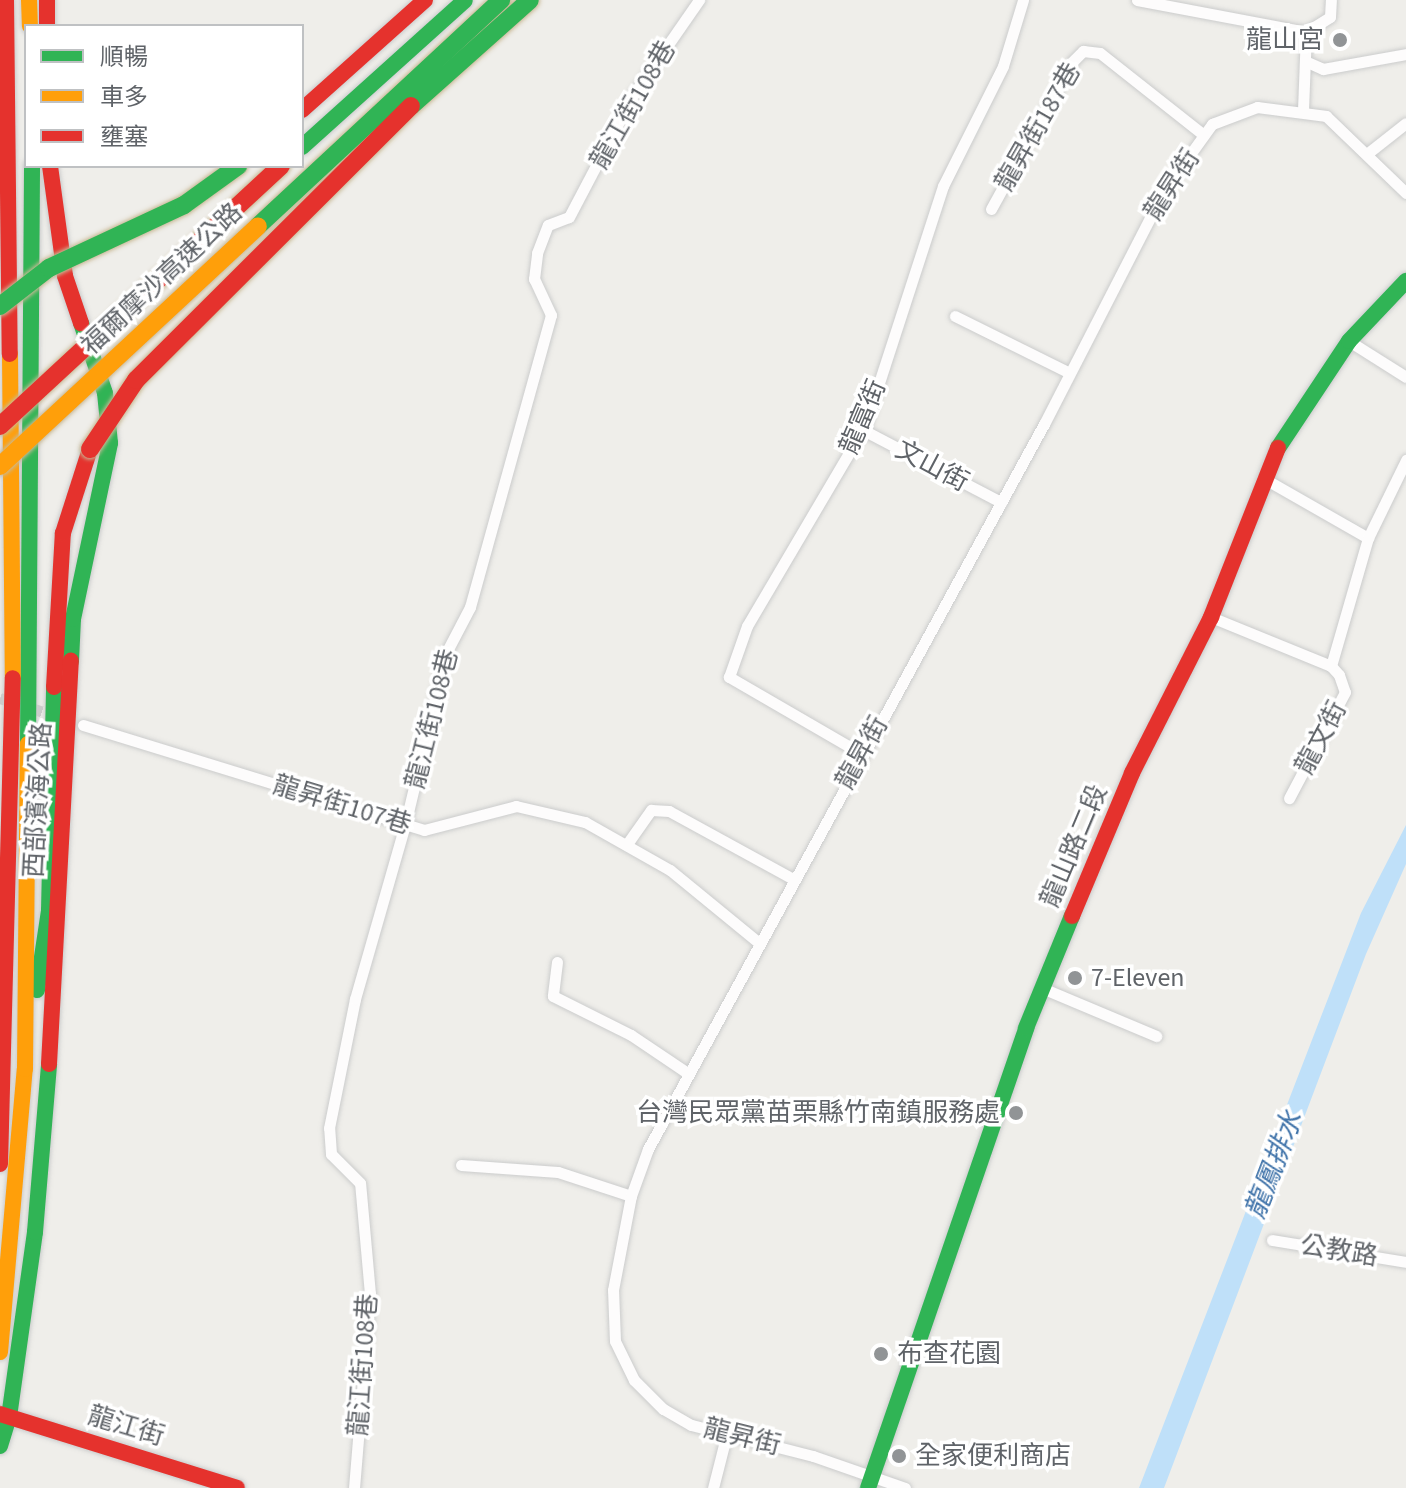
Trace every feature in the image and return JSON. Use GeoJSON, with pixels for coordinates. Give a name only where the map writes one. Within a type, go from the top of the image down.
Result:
{"type":"FeatureCollection","features":[{"type":"Feature","properties":{"kind":"main road"},"geometry":{"type":"LineString","coordinates":[[0,1164],[14,750],[6,0]]}},
{"type":"Feature","properties":{"kind":"main road"},"geometry":{"type":"LineString","coordinates":[[29,0],[30,24]]}},
{"type":"Feature","properties":{"kind":"main road"},"geometry":{"type":"LineString","coordinates":[[47,0],[47,24]]}},
{"type":"Feature","properties":{"kind":"main road"},"geometry":{"type":"LineString","coordinates":[[304,108],[425,0]]}},
{"type":"Feature","properties":{"kind":"main road"},"geometry":{"type":"LineString","coordinates":[[304,145],[465,0]]}},
{"type":"Feature","properties":{"kind":"main road","name":"福爾摩沙高速公路"},"geometry":{"type":"LineString","coordinates":[[0,466],[501,0]]}},
{"type":"Feature","properties":{"kind":"main road"},"geometry":{"type":"LineString","coordinates":[[0,1352],[25,1069],[49,911],[57,577],[63,533],[90,449],[136,380],[202,311],[361,150],[530,0]]}},
{"type":"Feature","properties":{"kind":"main road"},"geometry":{"type":"LineString","coordinates":[[25,1069],[32,168]]}},
{"type":"Feature","properties":{"kind":"main road","name":"西部濱海公路"},"geometry":{"type":"LineString","coordinates":[[0,1446],[35,1232],[51,1040],[73,619],[110,443],[105,393],[65,276],[50,168]]}},
{"type":"Feature","properties":{"kind":"main road"},"geometry":{"type":"LineString","coordinates":[[0,306],[49,268],[184,205],[235,168]]}},
{"type":"Feature","properties":{"kind":"main road","name":"福爾摩沙高速公路"},"geometry":{"type":"LineString","coordinates":[[0,426],[279,168]]}},
{"type":"Feature","properties":{"kind":"main road","name":"龍山路二段"},"geometry":{"type":"LineString","coordinates":[[869,1480],[1042,988],[1132,773],[1211,617],[1272,457],[1349,341],[1406,281]]}},
{"type":"Feature","properties":{"kind":"main road"},"geometry":{"type":"LineString","coordinates":[[0,972],[4,1055]]}},
{"type":"Feature","properties":{"kind":"main road","name":"龍江街"},"geometry":{"type":"LineString","coordinates":[[4,1416],[237,1488]]}},
{"type":"Feature","properties":{"kind":"street","name":"龍江街108巷"},"geometry":{"type":"LineString","coordinates":[[354,1488],[370,1294],[360,1183],[331,1154],[329,1128],[355,999],[405,825],[446,653],[470,607],[551,315],[534,279],[537,253],[548,225],[569,217],[633,95],[699,0]]}},
{"type":"Feature","properties":{"kind":"street","name":"龍富街"},"geometry":{"type":"LineString","coordinates":[[862,754],[729,677],[747,626],[863,430],[943,186],[1003,66],[1023,0]]}},
{"type":"Feature","properties":{"kind":"street"},"geometry":{"type":"LineString","coordinates":[[1137,0],[1306,32],[1330,17],[1331,0]]}},
{"type":"Feature","properties":{"kind":"street"},"geometry":{"type":"LineString","coordinates":[[1303,110],[1306,32]]}},
{"type":"Feature","properties":{"kind":"street","name":"龍昇街187巷"},"geometry":{"type":"LineString","coordinates":[[991,209],[1072,62],[1083,51],[1100,53],[1204,135]]}},
{"type":"Feature","properties":{"kind":"street"},"geometry":{"type":"LineString","coordinates":[[1305,61],[1323,69],[1406,54]]}},
{"type":"Feature","properties":{"kind":"street","name":"龍昇街"},"geometry":{"type":"LineString","coordinates":[[905,1488],[726,1437],[663,1409],[634,1380],[615,1341],[613,1290],[631,1196],[686,1072],[1001,502],[1163,192],[1212,124],[1257,107],[1303,110],[1326,116],[1368,153],[1406,193]]}},
{"type":"Feature","properties":{"kind":"street"},"geometry":{"type":"LineString","coordinates":[[1368,153],[1406,123]]}},
{"type":"Feature","properties":{"kind":"street"},"geometry":{"type":"LineString","coordinates":[[955,316],[1070,373]]}},
{"type":"Feature","properties":{"kind":"street"},"geometry":{"type":"LineString","coordinates":[[1349,341],[1406,377]]}},
{"type":"Feature","properties":{"kind":"street","name":"文山街"},"geometry":{"type":"LineString","coordinates":[[863,430],[1001,502]]}},
{"type":"Feature","properties":{"kind":"street"},"geometry":{"type":"LineString","coordinates":[[1331,666],[1368,538],[1406,460]]}},
{"type":"Feature","properties":{"kind":"street"},"geometry":{"type":"LineString","coordinates":[[1263,478],[1368,538]]}},
{"type":"Feature","properties":{"kind":"street","name":"龍文街"},"geometry":{"type":"LineString","coordinates":[[1211,617],[1331,666],[1345,692],[1289,798]]}},
{"type":"Feature","properties":{"kind":"street","name":"龍昇街107巷"},"geometry":{"type":"LineString","coordinates":[[83,725],[405,825],[442,827],[516,806],[585,822],[670,870],[758,942]]}},
{"type":"Feature","properties":{"kind":"street"},"geometry":{"type":"LineString","coordinates":[[627,844],[651,810],[669,811],[793,879]]}},
{"type":"Feature","properties":{"kind":"street"},"geometry":{"type":"LineString","coordinates":[[557,962],[553,996],[631,1035],[686,1072]]}},
{"type":"Feature","properties":{"kind":"street"},"geometry":{"type":"LineString","coordinates":[[1042,988],[1156,1036]]}},
{"type":"Feature","properties":{"kind":"street"},"geometry":{"type":"LineString","coordinates":[[461,1165],[558,1172],[631,1196]]}},
{"type":"Feature","properties":{"kind":"street","name":"公教路"},"geometry":{"type":"LineString","coordinates":[[1272,1240],[1406,1262]]}},
{"type":"Feature","properties":{"kind":"street"},"geometry":{"type":"LineString","coordinates":[[713,1488],[726,1437]]}},
{"type":"Feature","properties":{"kind":"water","name":"龍鳳排水"},"geometry":{"type":"Polygon","coordinates":[[[1406,825],[1406,864],[1366,954],[1164,1488],[1139,1488],[1361,913],[1406,825]]]}},
{"type":"Feature","properties":{"kind":"tunnel"},"geometry":{"type":"LineString","coordinates":[[0,698],[56,716]]}},
{"type":"Feature","properties":{"kind":"traffic: fast"},"geometry":{"type":"LineString","coordinates":[[304,145],[465,0]]}},
{"type":"Feature","properties":{"kind":"traffic: fast"},"geometry":{"type":"LineString","coordinates":[[258,226],[501,0]]}},
{"type":"Feature","properties":{"kind":"traffic: fast"},"geometry":{"type":"LineString","coordinates":[[411,106],[530,0]]}},
{"type":"Feature","properties":{"kind":"traffic: fast"},"geometry":{"type":"LineString","coordinates":[[28,744],[32,168]]}},
{"type":"Feature","properties":{"kind":"traffic: fast"},"geometry":{"type":"LineString","coordinates":[[0,306],[49,268],[184,205],[235,168]]}},
{"type":"Feature","properties":{"kind":"traffic: fast"},"geometry":{"type":"LineString","coordinates":[[1278,448],[1349,341],[1406,281]]}},
{"type":"Feature","properties":{"kind":"traffic: fast"},"geometry":{"type":"LineString","coordinates":[[71,661],[73,619],[110,443],[105,393],[81,323]]}},
{"type":"Feature","properties":{"kind":"traffic: fast"},"geometry":{"type":"LineString","coordinates":[[37,990],[49,911],[54,687]]}},
{"type":"Feature","properties":{"kind":"traffic: fast"},"geometry":{"type":"LineString","coordinates":[[868,1488],[1026,1028],[1072,916]]}},
{"type":"Feature","properties":{"kind":"traffic: fast"},"geometry":{"type":"LineString","coordinates":[[0,1446],[9,1417],[35,1232],[49,1064]]}},
{"type":"Feature","properties":{"kind":"traffic: slow"},"geometry":{"type":"LineString","coordinates":[[29,0],[30,24]]}},
{"type":"Feature","properties":{"kind":"traffic: slow"},"geometry":{"type":"LineString","coordinates":[[0,466],[258,226]]}},
{"type":"Feature","properties":{"kind":"traffic: slow"},"geometry":{"type":"LineString","coordinates":[[10,354],[13,678]]}},
{"type":"Feature","properties":{"kind":"traffic: slow"},"geometry":{"type":"LineString","coordinates":[[0,1352],[25,1069],[28,744]]}},
{"type":"Feature","properties":{"kind":"traffic: jam"},"geometry":{"type":"LineString","coordinates":[[6,0],[10,354]]}},
{"type":"Feature","properties":{"kind":"traffic: jam"},"geometry":{"type":"LineString","coordinates":[[47,0],[47,24]]}},
{"type":"Feature","properties":{"kind":"traffic: jam"},"geometry":{"type":"LineString","coordinates":[[304,108],[425,0]]}},
{"type":"Feature","properties":{"kind":"traffic: jam"},"geometry":{"type":"LineString","coordinates":[[90,449],[136,380],[411,106]]}},
{"type":"Feature","properties":{"kind":"traffic: jam"},"geometry":{"type":"LineString","coordinates":[[50,168],[65,276],[81,323]]}},
{"type":"Feature","properties":{"kind":"traffic: jam"},"geometry":{"type":"LineString","coordinates":[[0,426],[279,168]]}},
{"type":"Feature","properties":{"kind":"traffic: jam"},"geometry":{"type":"LineString","coordinates":[[1072,916],[1132,773],[1211,617],[1278,448]]}},
{"type":"Feature","properties":{"kind":"traffic: jam"},"geometry":{"type":"LineString","coordinates":[[54,687],[63,533],[90,449]]}},
{"type":"Feature","properties":{"kind":"traffic: jam"},"geometry":{"type":"LineString","coordinates":[[49,1064],[71,661]]}},
{"type":"Feature","properties":{"kind":"traffic: jam"},"geometry":{"type":"LineString","coordinates":[[0,1164],[13,678]]}},
{"type":"Feature","properties":{"kind":"traffic: jam"},"geometry":{"type":"LineString","coordinates":[[0,1414],[237,1488]]}},
{"type":"Feature","properties":{"kind":"place","name":"龍山宮"},"geometry":{"type":"Point","coordinates":[1340,40]}},
{"type":"Feature","properties":{"kind":"place","name":"7-Eleven"},"geometry":{"type":"Point","coordinates":[1075,978]}},
{"type":"Feature","properties":{"kind":"place","name":"台灣民眾黨苗栗縣竹南鎮服務處"},"geometry":{"type":"Point","coordinates":[1016,1113]}},
{"type":"Feature","properties":{"kind":"place","name":"布查花園"},"geometry":{"type":"Point","coordinates":[881,1354]}},
{"type":"Feature","properties":{"kind":"place","name":"全家便利商店"},"geometry":{"type":"Point","coordinates":[899,1456]}}]}
